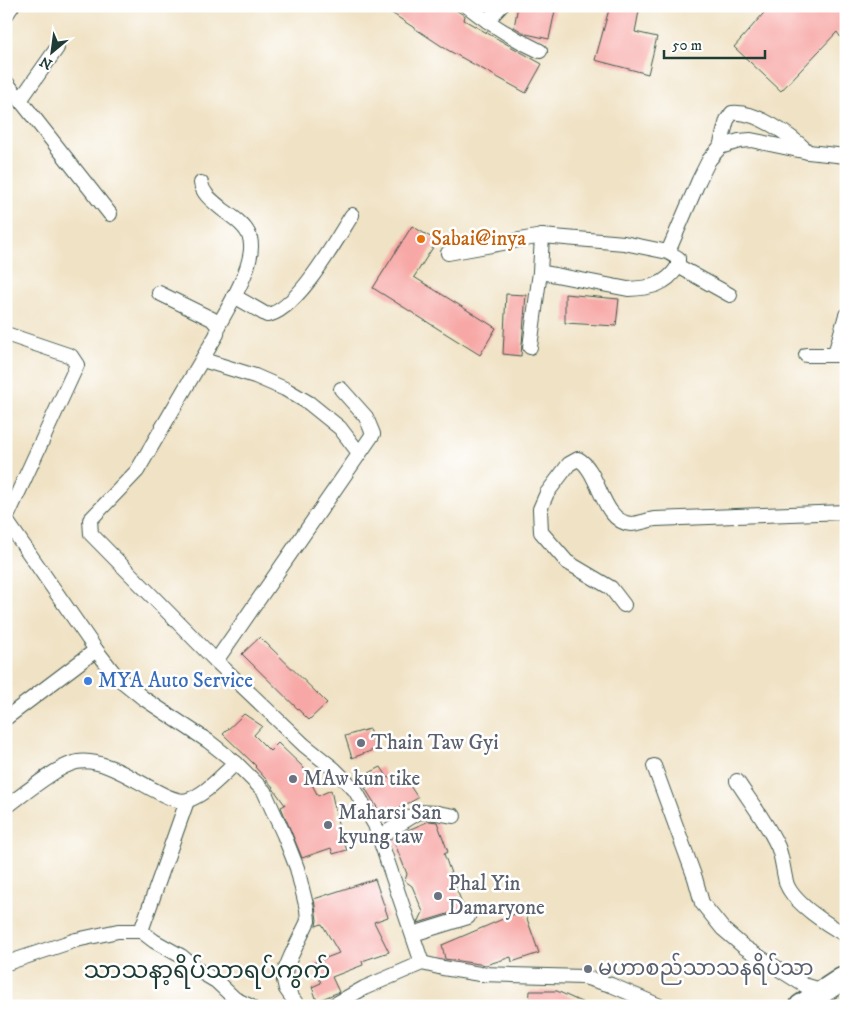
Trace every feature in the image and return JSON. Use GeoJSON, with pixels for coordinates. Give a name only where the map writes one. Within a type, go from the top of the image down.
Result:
{"type":"FeatureCollection","features":[{"type":"Feature","properties":{"kind":"main road"},"geometry":{"type":"LineString","coordinates":[[801,1006],[837,986]]}},
{"type":"Feature","properties":{"kind":"street"},"geometry":{"type":"LineString","coordinates":[[6,15],[12,6]]}},
{"type":"Feature","properties":{"kind":"street"},"geometry":{"type":"LineString","coordinates":[[467,6],[487,21],[540,51]]}},
{"type":"Feature","properties":{"kind":"street"},"geometry":{"type":"LineString","coordinates":[[487,21],[501,6]]}},
{"type":"Feature","properties":{"kind":"street"},"geometry":{"type":"LineString","coordinates":[[21,99],[57,48]]}},
{"type":"Feature","properties":{"kind":"street"},"geometry":{"type":"LineString","coordinates":[[6,82],[110,214]]}},
{"type":"Feature","properties":{"kind":"street"},"geometry":{"type":"LineString","coordinates":[[668,252],[699,180],[709,160],[720,147],[727,120],[732,113],[737,112],[763,121],[786,133],[808,152]]}},
{"type":"Feature","properties":{"kind":"street"},"geometry":{"type":"LineString","coordinates":[[720,147],[739,141],[750,140],[763,141],[808,152],[846,156]]}},
{"type":"Feature","properties":{"kind":"street"},"geometry":{"type":"LineString","coordinates":[[201,183],[203,192],[243,226],[249,234],[251,242],[248,264],[240,285],[218,326],[217,334],[203,360],[137,471],[90,520],[91,534],[216,660],[304,745],[334,769],[355,790],[375,825],[422,963]]}},
{"type":"Feature","properties":{"kind":"street"},"geometry":{"type":"LineString","coordinates":[[234,296],[267,314],[272,314],[281,308],[299,293],[312,278],[352,215]]}},
{"type":"Feature","properties":{"kind":"street"},"geometry":{"type":"LineString","coordinates":[[530,347],[540,272],[542,236]]}},
{"type":"Feature","properties":{"kind":"street"},"geometry":{"type":"LineString","coordinates":[[448,253],[542,236],[624,243],[668,252],[678,258],[678,266],[666,280],[657,286],[642,289],[628,289],[540,272]]}},
{"type":"Feature","properties":{"kind":"street"},"geometry":{"type":"LineString","coordinates":[[678,266],[730,295]]}},
{"type":"Feature","properties":{"kind":"street"},"geometry":{"type":"LineString","coordinates":[[159,292],[212,319],[218,326]]}},
{"type":"Feature","properties":{"kind":"street"},"geometry":{"type":"LineString","coordinates":[[806,355],[841,354],[846,315]]}},
{"type":"Feature","properties":{"kind":"street"},"geometry":{"type":"LineString","coordinates":[[6,334],[71,356],[78,365],[8,526],[117,677],[236,763],[264,791],[297,868],[308,921],[291,956],[284,980],[286,989],[298,1006]]}},
{"type":"Feature","properties":{"kind":"street"},"geometry":{"type":"LineString","coordinates":[[203,360],[255,376],[285,389],[309,403],[340,428],[359,453]]}},
{"type":"Feature","properties":{"kind":"street"},"geometry":{"type":"LineString","coordinates":[[216,660],[373,434],[366,417],[341,389]]}},
{"type":"Feature","properties":{"kind":"street"},"geometry":{"type":"LineString","coordinates":[[624,605],[611,588],[566,562],[541,532],[540,509],[546,493],[569,464],[578,459],[591,472],[605,502],[620,520],[631,524],[655,519],[846,512]]}},
{"type":"Feature","properties":{"kind":"street"},"geometry":{"type":"LineString","coordinates":[[6,718],[96,650]]}},
{"type":"Feature","properties":{"kind":"street"},"geometry":{"type":"LineString","coordinates":[[6,807],[59,770],[77,762],[97,762],[113,768],[172,798],[186,801]]}},
{"type":"Feature","properties":{"kind":"street"},"geometry":{"type":"LineString","coordinates":[[141,931],[186,801],[209,788],[236,763]]}},
{"type":"Feature","properties":{"kind":"street"},"geometry":{"type":"LineString","coordinates":[[654,766],[695,878],[702,903],[723,929],[744,947],[804,985],[837,986]]}},
{"type":"Feature","properties":{"kind":"street"},"geometry":{"type":"LineString","coordinates":[[737,781],[769,829],[778,848],[787,885],[796,898],[833,928],[846,935]]}},
{"type":"Feature","properties":{"kind":"street"},"geometry":{"type":"LineString","coordinates":[[379,838],[419,812],[454,816]]}},
{"type":"Feature","properties":{"kind":"street"},"geometry":{"type":"LineString","coordinates":[[412,934],[468,917]]}},
{"type":"Feature","properties":{"kind":"street"},"geometry":{"type":"LineString","coordinates":[[6,961],[8,963],[76,940],[118,931],[141,931],[154,942],[181,956],[235,999],[250,1006]]}},
{"type":"Feature","properties":{"kind":"street"},"geometry":{"type":"LineString","coordinates":[[332,1006],[364,988],[422,963],[480,974],[584,977],[611,985],[660,1006]]}},
{"type":"Feature","properties":{"kind":"building"},"geometry":{"type":"Polygon","coordinates":[[[381,6],[450,6],[465,16],[464,20],[542,64],[526,93],[446,49],[381,6]]]}},
{"type":"Feature","properties":{"kind":"building"},"geometry":{"type":"Polygon","coordinates":[[[518,6],[556,6],[549,39],[526,34],[514,27],[518,6]]]}},
{"type":"Feature","properties":{"kind":"building"},"geometry":{"type":"Polygon","coordinates":[[[610,6],[640,6],[635,32],[657,37],[648,74],[595,60],[610,6]]]}},
{"type":"Feature","properties":{"kind":"building"},"geometry":{"type":"Polygon","coordinates":[[[770,6],[846,6],[846,45],[837,32],[781,91],[734,47],[770,6]]]}},
{"type":"Feature","properties":{"kind":"building"},"geometry":{"type":"Polygon","coordinates":[[[412,226],[437,241],[414,277],[496,328],[480,355],[373,288],[412,226]]]}},
{"type":"Feature","properties":{"kind":"building"},"geometry":{"type":"Polygon","coordinates":[[[506,294],[526,295],[521,356],[503,354],[506,294]]]}},
{"type":"Feature","properties":{"kind":"building"},"geometry":{"type":"Polygon","coordinates":[[[565,294],[619,299],[616,326],[565,323],[565,294]]]}},
{"type":"Feature","properties":{"kind":"building"},"geometry":{"type":"Polygon","coordinates":[[[260,637],[327,703],[309,720],[242,654],[260,637]]]}},
{"type":"Feature","properties":{"kind":"building"},"geometry":{"type":"Polygon","coordinates":[[[244,714],[262,726],[254,735],[270,751],[278,743],[303,767],[318,796],[331,790],[340,833],[347,850],[333,854],[331,848],[302,858],[281,807],[285,805],[256,766],[223,734],[244,714]]]}},
{"type":"Feature","properties":{"kind":"building","name":"Thain Taw Gyi"},"geometry":{"type":"Polygon","coordinates":[[[369,729],[376,749],[352,758],[345,736],[369,729]]]}},
{"type":"Feature","properties":{"kind":"building"},"geometry":{"type":"Polygon","coordinates":[[[381,767],[388,778],[401,772],[418,798],[383,817],[365,788],[369,785],[365,775],[381,767]]]}},
{"type":"Feature","properties":{"kind":"building"},"geometry":{"type":"Polygon","coordinates":[[[429,821],[437,822],[448,852],[444,854],[464,909],[418,923],[423,912],[412,886],[405,881],[407,874],[393,839],[429,821]]]}},
{"type":"Feature","properties":{"kind":"building"},"geometry":{"type":"Polygon","coordinates":[[[375,879],[388,917],[374,922],[389,952],[362,961],[363,965],[332,977],[339,992],[317,1001],[312,987],[321,983],[313,963],[339,953],[322,924],[316,926],[314,899],[375,879]]]}},
{"type":"Feature","properties":{"kind":"building"},"geometry":{"type":"Polygon","coordinates":[[[524,910],[539,953],[512,962],[511,957],[486,965],[445,959],[442,945],[524,910]]]}},
{"type":"Feature","properties":{"kind":"building"},"geometry":{"type":"Polygon","coordinates":[[[530,991],[557,991],[590,1006],[529,1006],[530,991]]]}},
{"type":"Feature","properties":{"kind":"place","name":"Sabai@inya"},"geometry":{"type":"Point","coordinates":[421,239]}},
{"type":"Feature","properties":{"kind":"place","name":"MYA Auto Service"},"geometry":{"type":"Point","coordinates":[88,681]}},
{"type":"Feature","properties":{"kind":"place","name":"Thain Taw Gyi"},"geometry":{"type":"Point","coordinates":[361,743]}},
{"type":"Feature","properties":{"kind":"place","name":"MAw kun tike"},"geometry":{"type":"Point","coordinates":[293,779]}},
{"type":"Feature","properties":{"kind":"place","name":"Maharsi San kyung taw"},"geometry":{"type":"Point","coordinates":[328,825]}},
{"type":"Feature","properties":{"kind":"place","name":"Phal Yin Damaryone"},"geometry":{"type":"Point","coordinates":[438,896]}},
{"type":"Feature","properties":{"kind":"place","name":"မဟာစည်သာသနရိပ်သာ"},"geometry":{"type":"Point","coordinates":[588,969]}},
{"type":"Feature","properties":{"kind":"district","name":"သာသနာ့ရိပ်သာရပ်ကွက်"},"geometry":{"type":"Point","coordinates":[207,971]}}]}
